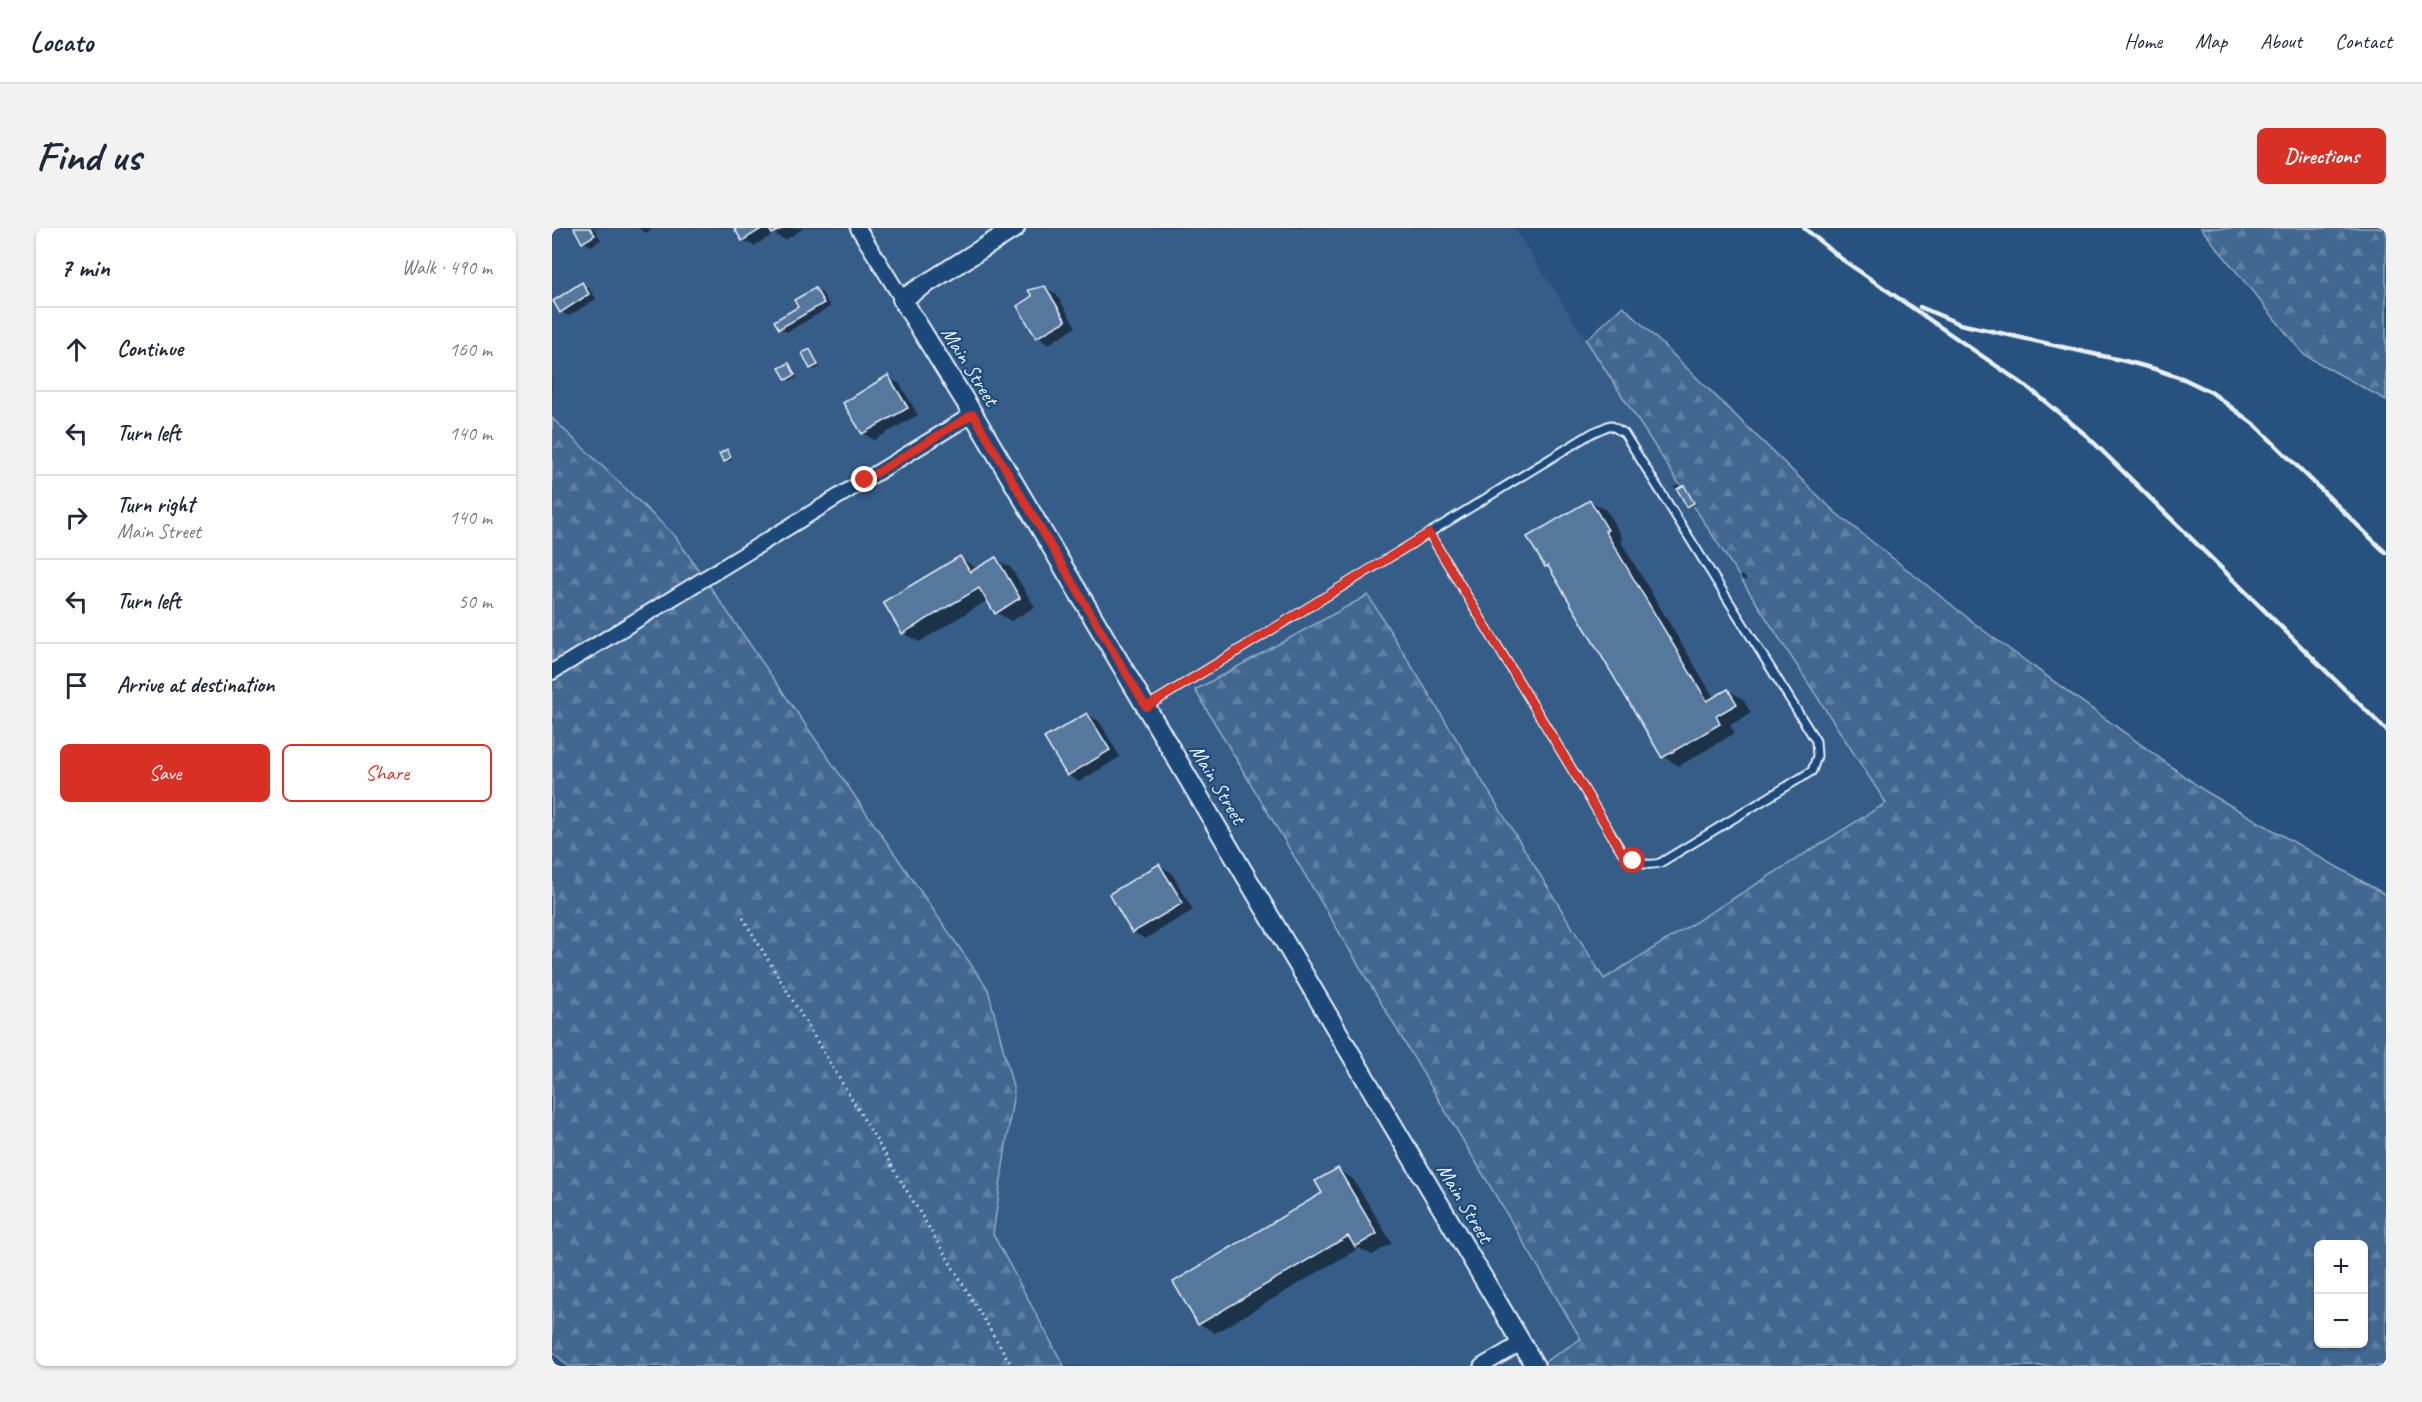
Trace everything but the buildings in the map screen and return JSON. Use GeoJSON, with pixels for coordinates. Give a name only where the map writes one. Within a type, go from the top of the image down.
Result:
{"type":"FeatureCollection","features":[{"type":"Feature","properties":{"kind":"street","name":"Main Street"},"geometry":{"type":"LineString","coordinates":[[858,228],[973,414],[1535,1366]]}},
{"type":"Feature","properties":{"kind":"street"},"geometry":{"type":"LineString","coordinates":[[902,299],[1015,228]]}},
{"type":"Feature","properties":{"kind":"street"},"geometry":{"type":"LineString","coordinates":[[552,672],[973,414]]}},
{"type":"Feature","properties":{"kind":"street"},"geometry":{"type":"LineString","coordinates":[[1482,1366],[1521,1342]]}},
{"type":"Feature","properties":{"kind":"lane"},"geometry":{"type":"LineString","coordinates":[[1146,707],[1429,533],[1592,433],[1610,425],[1624,433],[1816,741],[1817,756],[1812,771],[1659,863],[1647,866],[1633,861],[1622,852],[1429,533]]}},
{"type":"Feature","properties":{"kind":"path"},"geometry":{"type":"LineString","coordinates":[[743,918],[1012,1366]]}},
{"type":"Feature","properties":{"kind":"shaded area"},"geometry":{"type":"Polygon","coordinates":[[[552,228],[1514,228],[1886,803],[1604,979],[1369,595],[1195,690],[1582,1340],[1538,1366],[1064,1366],[993,1234],[1014,1091],[818,742],[675,536],[552,418],[552,228]]]}},
{"type":"Feature","properties":{"kind":"green space"},"geometry":{"type":"Polygon","coordinates":[[[2201,228],[2386,228],[2386,400],[2304,355],[2201,228]]]}},
{"type":"Feature","properties":{"kind":"green space"},"geometry":{"type":"Polygon","coordinates":[[[1623,306],[1836,513],[1983,630],[2205,791],[2386,895],[2386,1366],[1538,1366],[1581,1339],[1195,690],[1368,595],[1604,979],[1886,803],[1586,340],[1623,306]]]}},
{"type":"Feature","properties":{"kind":"green space"},"geometry":{"type":"Polygon","coordinates":[[[552,418],[675,536],[988,989],[1014,1091],[993,1234],[1064,1366],[568,1366],[552,1351],[552,418]]]}},
{"type":"Feature","properties":{"kind":"railway"},"geometry":{"type":"LineString","coordinates":[[1804,228],[1843,260],[2030,389],[2087,436],[2386,730]]}},
{"type":"Feature","properties":{"kind":"railway"},"geometry":{"type":"LineString","coordinates":[[1920,307],[1960,324],[2155,369],[2211,392],[2256,426],[2386,553]]}},
{"type":"Feature","properties":{"kind":"route"},"geometry":{"type":"LineString","coordinates":[[865,480],[973,414],[1146,707],[1429,533],[1622,852],[1633,861]]}}]}
